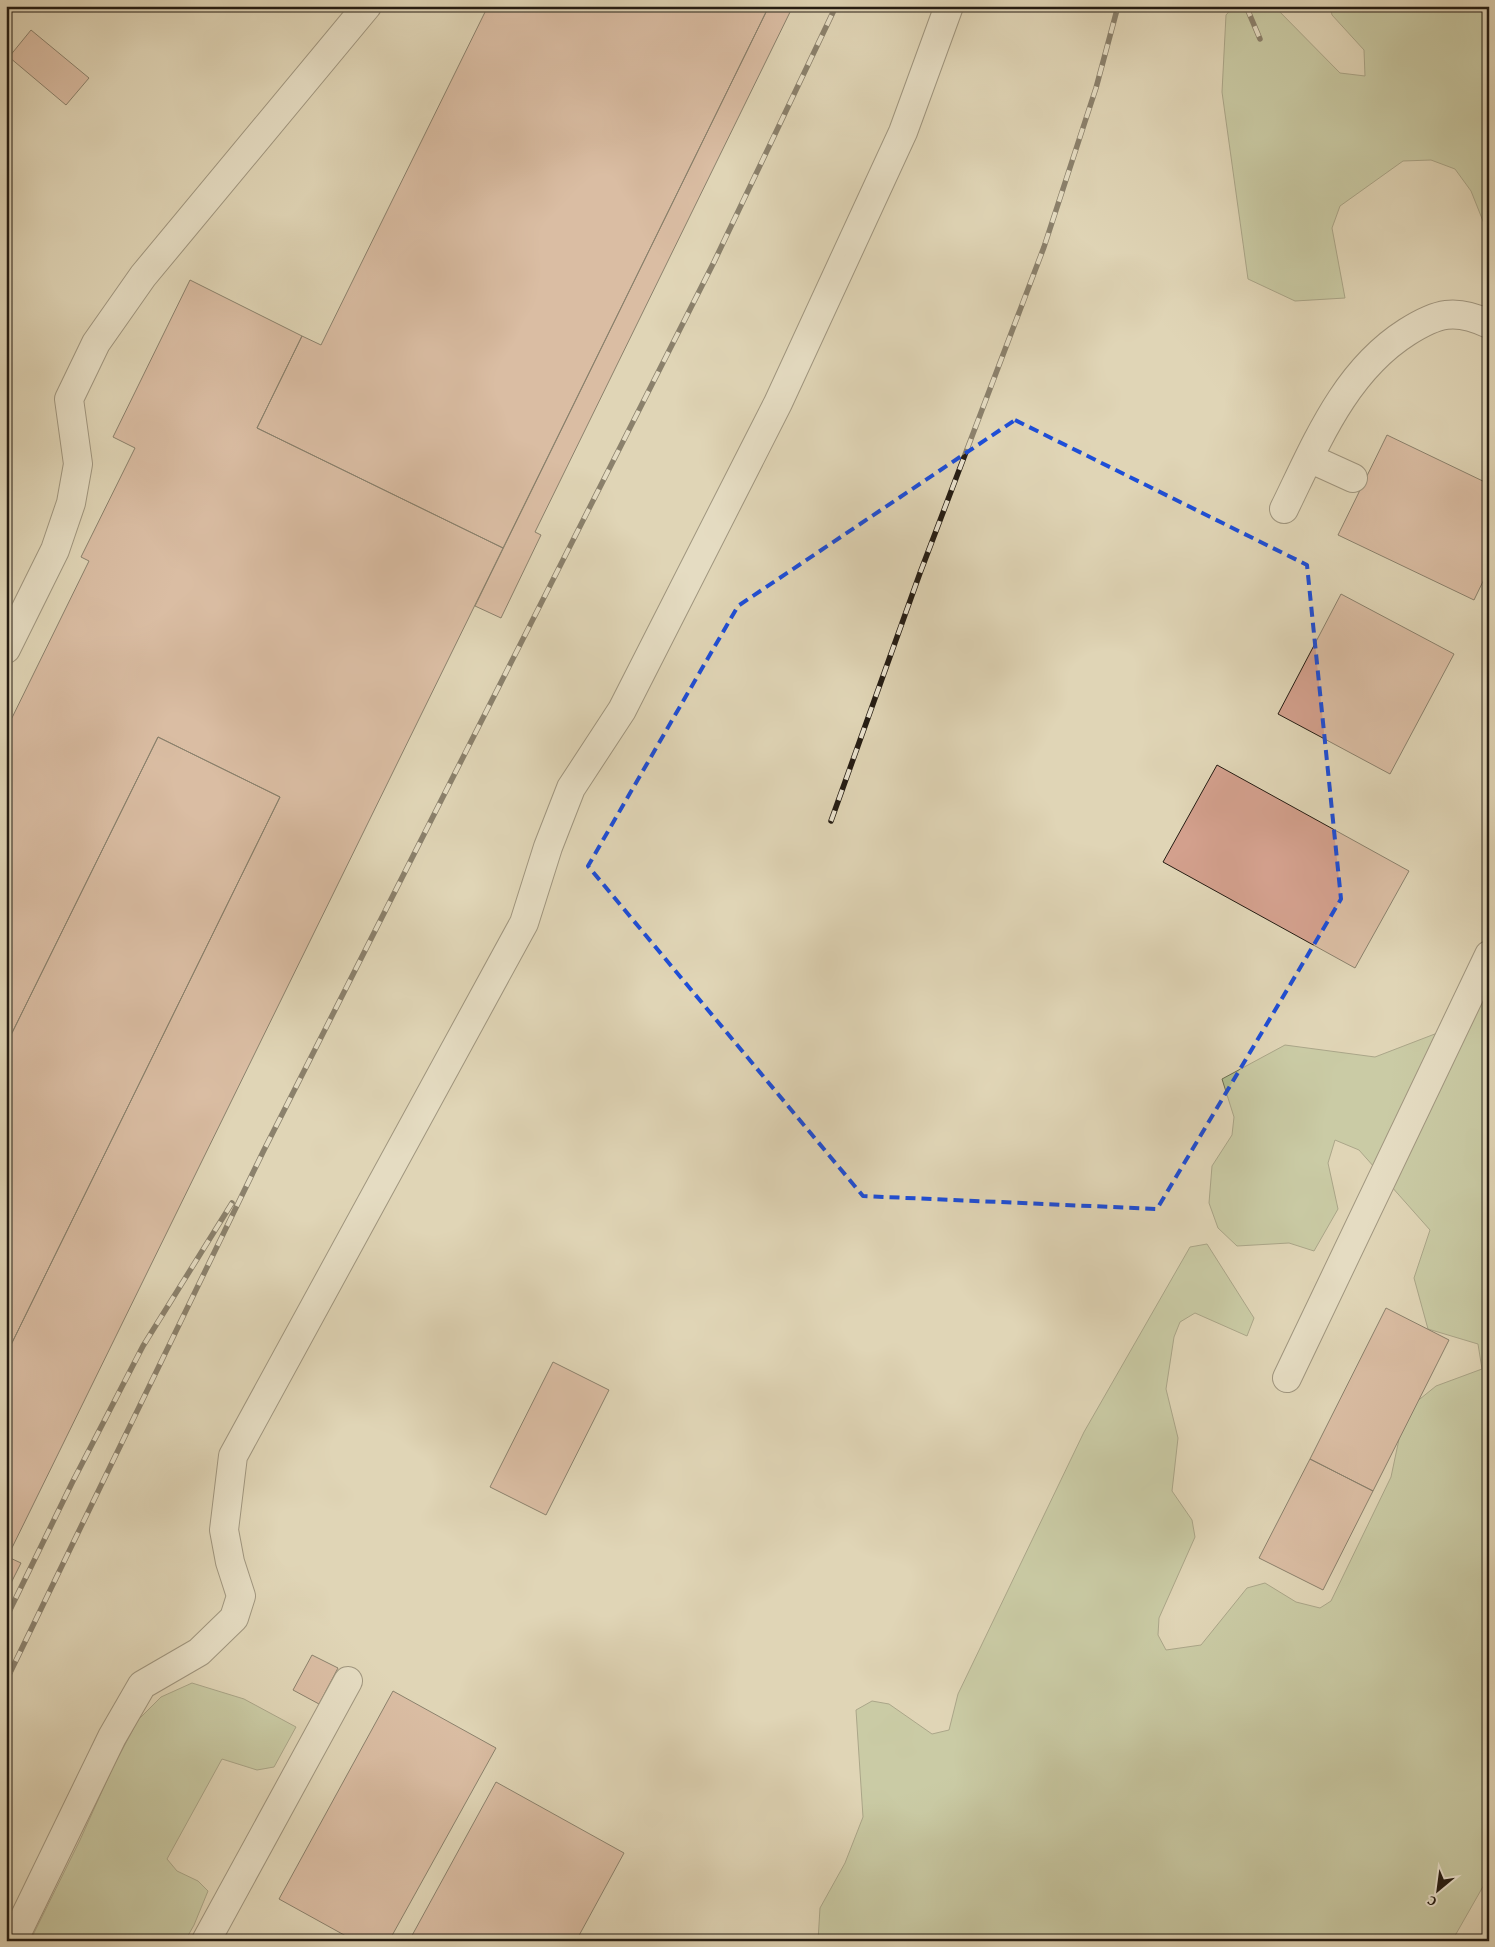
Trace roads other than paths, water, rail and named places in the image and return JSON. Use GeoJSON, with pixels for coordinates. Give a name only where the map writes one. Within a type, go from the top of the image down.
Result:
{"type":"FeatureCollection","features":[{"type":"Feature","properties":{"kind":"lane"},"geometry":{"type":"LineString","coordinates":[[6,648],[55,550],[71,503],[78,464],[69,399],[96,343],[143,276],[367,6]]}},
{"type":"Feature","properties":{"kind":"lane"},"geometry":{"type":"LineString","coordinates":[[13,1941],[112,1736],[142,1685],[199,1652],[234,1618],[241,1596],[230,1562],[224,1530],[233,1456],[524,923],[548,847],[572,788],[622,710],[778,403],[903,132],[949,6]]}},
{"type":"Feature","properties":{"kind":"lane"},"geometry":{"type":"LineString","coordinates":[[1284,509],[1331,415],[1358,374],[1390,343],[1426,320],[1448,314],[1475,318],[1489,324]]}},
{"type":"Feature","properties":{"kind":"lane"},"geometry":{"type":"LineString","coordinates":[[1309,458],[1354,478]]}},
{"type":"Feature","properties":{"kind":"lane"},"geometry":{"type":"LineString","coordinates":[[1287,1378],[1489,954]]}},
{"type":"Feature","properties":{"kind":"lane"},"geometry":{"type":"LineString","coordinates":[[206,1941],[348,1680]]}},
{"type":"Feature","properties":{"kind":"railway"},"geometry":{"type":"LineString","coordinates":[[6,1681],[263,1152],[714,262],[836,6]]}},
{"type":"Feature","properties":{"kind":"railway"},"geometry":{"type":"LineString","coordinates":[[831,821],[920,573],[1044,247],[1096,88],[1118,6]]}},
{"type":"Feature","properties":{"kind":"railway"},"geometry":{"type":"LineString","coordinates":[[1246,6],[1260,39]]}},
{"type":"Feature","properties":{"kind":"railway"},"geometry":{"type":"LineString","coordinates":[[6,1618],[72,1483],[143,1346],[232,1203]]}}]}
